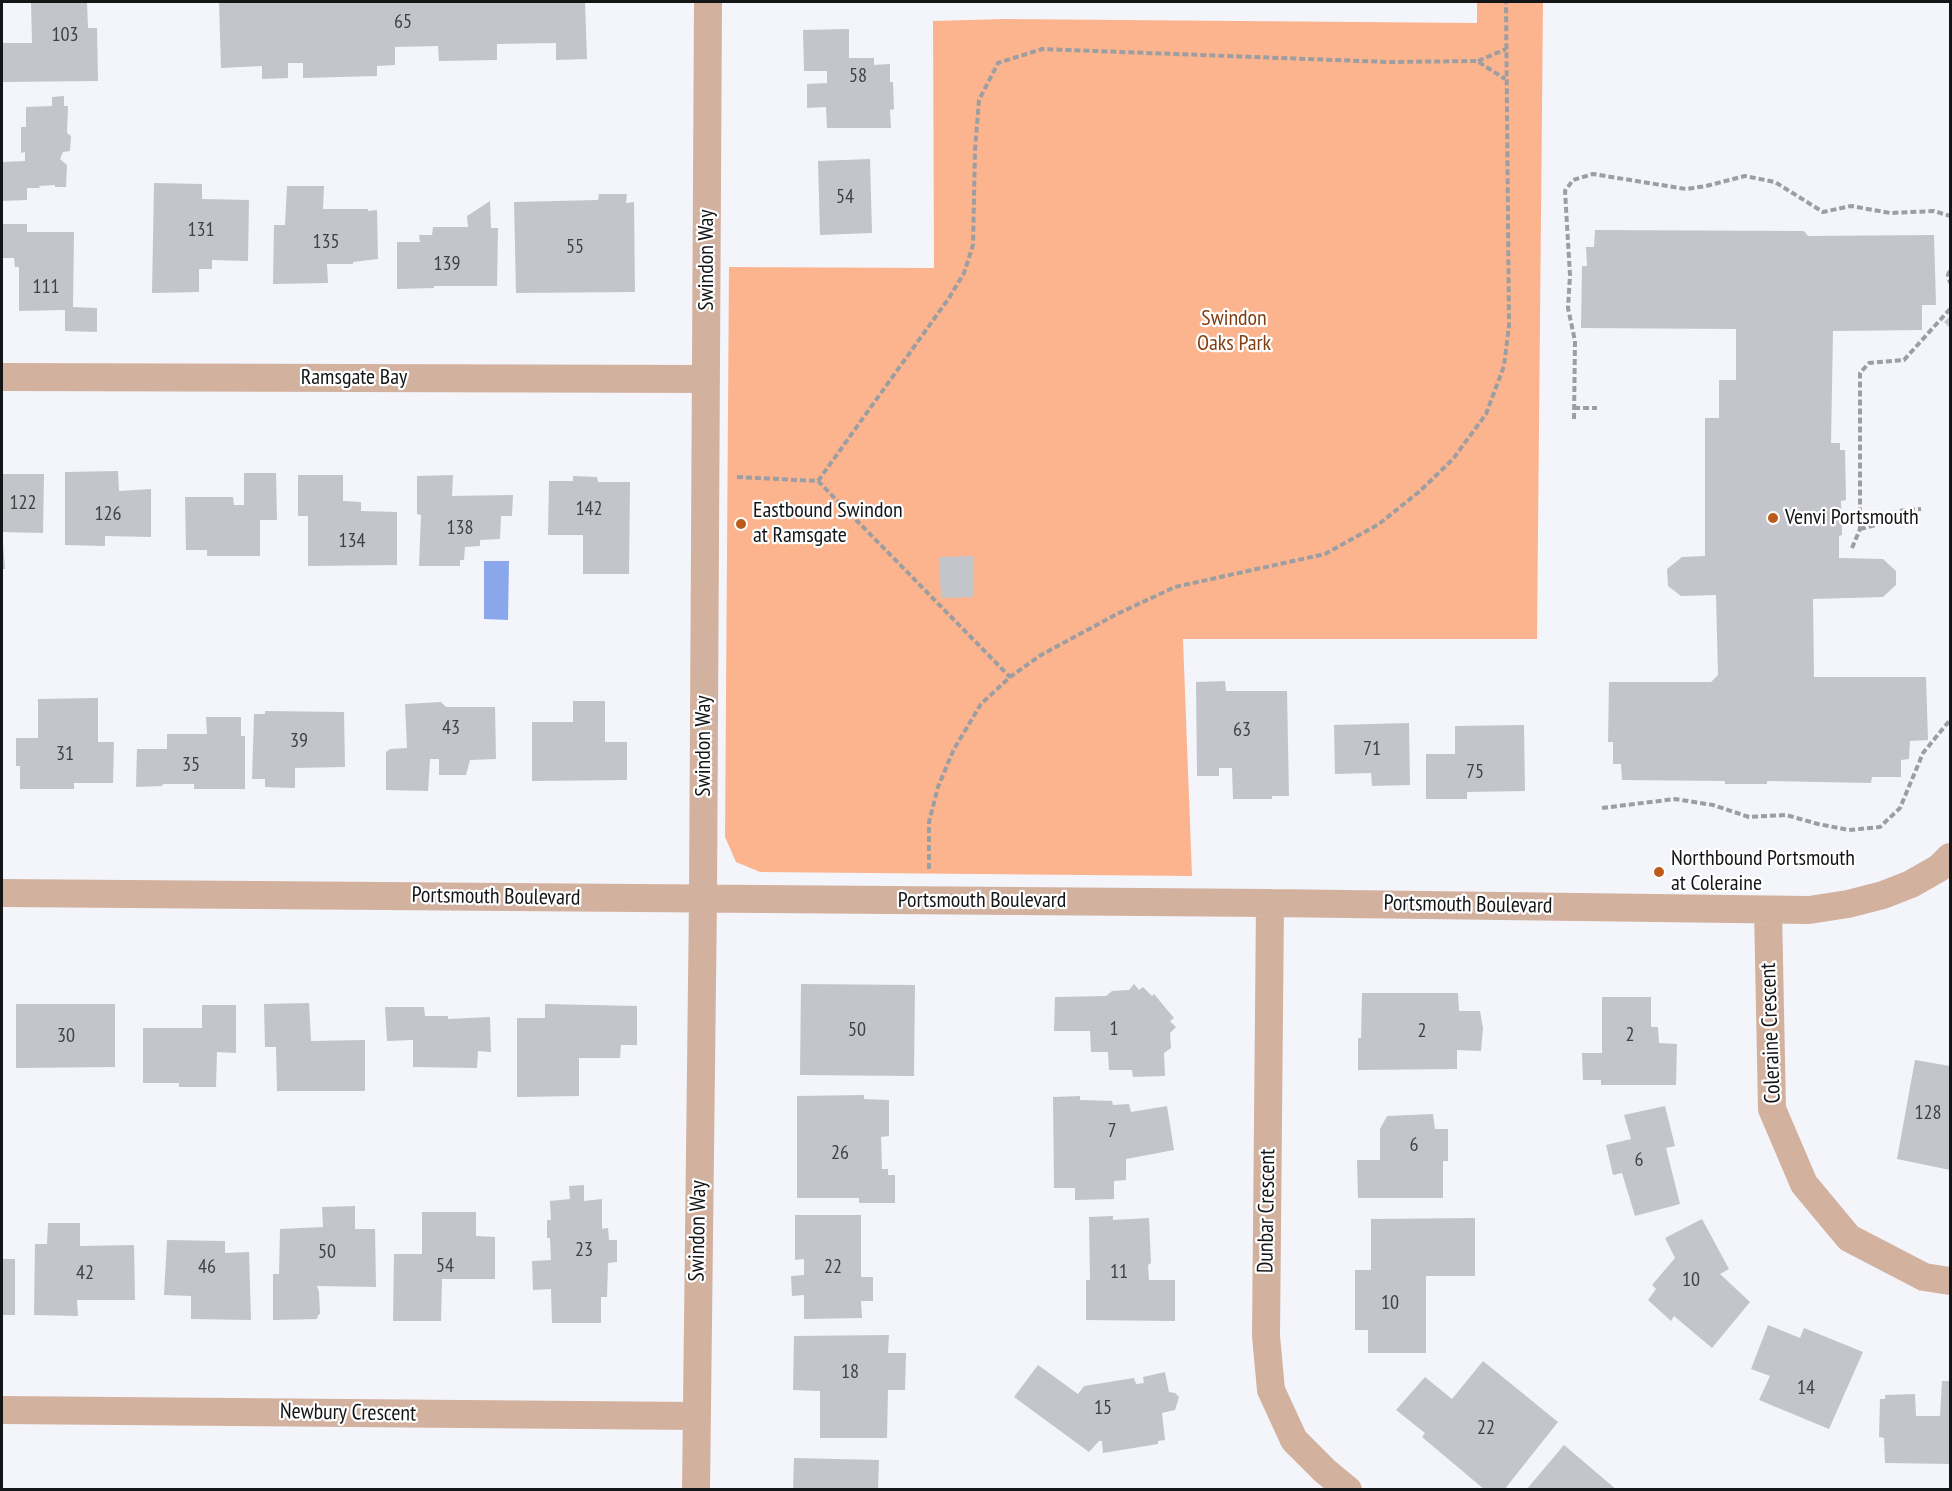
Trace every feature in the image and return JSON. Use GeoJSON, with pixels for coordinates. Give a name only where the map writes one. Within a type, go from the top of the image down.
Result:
{"type":"FeatureCollection","features":[{"type":"Feature","properties":{"kind":"street","name":"Swindon Way"},"geometry":{"type":"LineString","coordinates":[[696,1490],[695,1416],[703,899],[708,2]]}},
{"type":"Feature","properties":{"kind":"street","name":"Ramsgate Bay"},"geometry":{"type":"LineString","coordinates":[[2,377],[706,379]]}},
{"type":"Feature","properties":{"kind":"street","name":"Portsmouth Boulevard"},"geometry":{"type":"LineString","coordinates":[[2,892],[1809,910],[1848,904],[1883,895],[1911,884],[1938,868],[1950,857]]}},
{"type":"Feature","properties":{"kind":"street","name":"Dunbar Crescent"},"geometry":{"type":"LineString","coordinates":[[1270,903],[1266,1336],[1271,1390],[1294,1440],[1348,1490]]}},
{"type":"Feature","properties":{"kind":"street","name":"Coleraine Crescent"},"geometry":{"type":"LineString","coordinates":[[1768,910],[1772,1109],[1804,1184],[1850,1238],[1924,1277],[1950,1281]]}},
{"type":"Feature","properties":{"kind":"street","name":"Newbury Crescent"},"geometry":{"type":"LineString","coordinates":[[2,1410],[695,1416]]}},
{"type":"Feature","properties":{"kind":"path"},"geometry":{"type":"LineString","coordinates":[[930,900],[929,822],[938,787],[954,749],[981,704],[1010,678],[1041,655],[1116,614],[1175,587],[1325,554],[1379,524],[1420,491],[1453,459],[1486,414],[1504,366],[1509,326],[1506,2]]}},
{"type":"Feature","properties":{"kind":"path"},"geometry":{"type":"LineString","coordinates":[[819,481],[949,298],[964,273],[973,245],[975,150],[980,100],[998,63],[1042,49],[1388,62],[1477,61],[1506,49]]}},
{"type":"Feature","properties":{"kind":"path"},"geometry":{"type":"LineString","coordinates":[[1477,61],[1506,80]]}},
{"type":"Feature","properties":{"kind":"path"},"geometry":{"type":"LineString","coordinates":[[1574,420],[1575,341],[1568,308],[1570,275],[1565,191],[1573,180],[1593,174],[1686,189],[1745,176],[1775,182],[1823,212],[1851,206],[1890,213],[1934,211],[1950,216]]}},
{"type":"Feature","properties":{"kind":"path"},"geometry":{"type":"LineString","coordinates":[[1950,271],[1948,275],[1950,283]]}},
{"type":"Feature","properties":{"kind":"path"},"geometry":{"type":"LineString","coordinates":[[1851,548],[1860,529],[1860,373],[1869,363],[1904,360],[1950,309]]}},
{"type":"Feature","properties":{"kind":"path"},"geometry":{"type":"LineString","coordinates":[[1574,408],[1597,408]]}},
{"type":"Feature","properties":{"kind":"path"},"geometry":{"type":"LineString","coordinates":[[706,476],[792,478],[819,481],[1010,678]]}},
{"type":"Feature","properties":{"kind":"path"},"geometry":{"type":"LineString","coordinates":[[1860,529],[1883,523],[1898,511],[1921,509]]}},
{"type":"Feature","properties":{"kind":"path"},"geometry":{"type":"LineString","coordinates":[[1602,808],[1675,799],[1713,805],[1749,817],[1786,815],[1849,830],[1880,827],[1900,808],[1923,753],[1950,720]]}},
{"type":"Feature","properties":{"kind":"green space","name":"Swindon Oaks Park"},"geometry":{"type":"Polygon","coordinates":[[[1477,2],[1543,2],[1537,639],[1183,639],[1192,876],[760,872],[736,862],[725,837],[729,267],[934,268],[933,21],[1004,19],[1477,23],[1477,2]]]}},
{"type":"Feature","properties":{"kind":"water"},"geometry":{"type":"Polygon","coordinates":[[[484,561],[509,561],[508,620],[484,619],[484,561]]]}},
{"type":"Feature","properties":{"kind":"building"},"geometry":{"type":"Polygon","coordinates":[[[31,2],[87,2],[88,28],[97,28],[98,81],[2,82],[2,43],[32,43],[31,2]]]}},
{"type":"Feature","properties":{"kind":"building"},"geometry":{"type":"Polygon","coordinates":[[[219,2],[585,2],[587,59],[556,60],[556,43],[497,44],[497,60],[439,61],[438,46],[395,47],[395,65],[377,66],[377,76],[303,78],[303,63],[288,63],[288,78],[262,79],[262,66],[221,68],[219,2]]]}},
{"type":"Feature","properties":{"kind":"building"},"geometry":{"type":"Polygon","coordinates":[[[849,29],[849,58],[874,58],[874,65],[890,64],[894,109],[890,110],[891,128],[827,128],[826,107],[807,108],[807,84],[827,83],[827,71],[804,71],[803,30],[849,29]]]}},
{"type":"Feature","properties":{"kind":"building"},"geometry":{"type":"Polygon","coordinates":[[[64,96],[64,106],[68,106],[67,133],[71,136],[70,151],[63,152],[60,159],[67,165],[66,187],[55,187],[55,185],[27,188],[27,200],[2,201],[2,162],[25,161],[25,152],[21,153],[21,127],[26,127],[26,107],[52,106],[52,97],[64,96]]]}},
{"type":"Feature","properties":{"kind":"building"},"geometry":{"type":"Polygon","coordinates":[[[870,159],[872,233],[820,235],[818,161],[870,159]]]}},
{"type":"Feature","properties":{"kind":"building"},"geometry":{"type":"Polygon","coordinates":[[[154,183],[202,184],[202,199],[249,200],[248,261],[212,260],[212,269],[199,269],[199,292],[152,293],[154,183]]]}},
{"type":"Feature","properties":{"kind":"building"},"geometry":{"type":"Polygon","coordinates":[[[287,186],[324,186],[323,209],[377,210],[378,259],[353,262],[353,264],[327,264],[328,283],[273,284],[274,225],[285,225],[287,186]]]}},
{"type":"Feature","properties":{"kind":"building"},"geometry":{"type":"Polygon","coordinates":[[[599,194],[627,194],[626,203],[634,202],[635,292],[516,293],[514,202],[598,200],[599,194]]]}},
{"type":"Feature","properties":{"kind":"building"},"geometry":{"type":"Polygon","coordinates":[[[490,201],[491,228],[498,228],[497,286],[434,286],[434,288],[397,289],[397,242],[420,242],[419,235],[432,235],[433,227],[468,227],[467,216],[490,201]]]}},
{"type":"Feature","properties":{"kind":"building"},"geometry":{"type":"Polygon","coordinates":[[[2,224],[27,224],[27,232],[74,232],[73,307],[97,308],[97,332],[65,331],[65,310],[19,311],[19,267],[15,267],[14,258],[2,258],[2,224]]]}},
{"type":"Feature","properties":{"kind":"building","name":"Venvi Portsmouth"},"geometry":{"type":"Polygon","coordinates":[[[1595,230],[1804,231],[1808,236],[1934,235],[1936,305],[1922,305],[1922,330],[1833,331],[1831,443],[1840,443],[1840,450],[1845,450],[1846,500],[1841,501],[1842,535],[1839,536],[1839,558],[1883,559],[1896,571],[1896,585],[1883,597],[1813,599],[1814,677],[1926,677],[1928,740],[1910,741],[1909,759],[1901,760],[1901,777],[1872,777],[1871,783],[1767,781],[1767,784],[1725,784],[1725,781],[1622,780],[1621,764],[1613,764],[1613,742],[1608,742],[1609,682],[1711,682],[1718,675],[1716,595],[1681,596],[1668,586],[1667,569],[1682,557],[1705,556],[1705,418],[1719,418],[1719,380],[1736,380],[1736,329],[1581,328],[1582,266],[1587,266],[1586,247],[1594,247],[1595,230]]]}},
{"type":"Feature","properties":{"kind":"building"},"geometry":{"type":"Polygon","coordinates":[[[1950,316],[1950,328],[1944,322],[1950,316]]]}},
{"type":"Feature","properties":{"kind":"building"},"geometry":{"type":"Polygon","coordinates":[[[118,471],[119,491],[151,489],[151,537],[105,536],[105,546],[65,545],[65,472],[118,471]]]}},
{"type":"Feature","properties":{"kind":"building"},"geometry":{"type":"Polygon","coordinates":[[[244,473],[276,473],[277,520],[260,520],[260,556],[207,556],[207,550],[186,550],[185,497],[233,497],[234,505],[244,505],[244,473]]]}},
{"type":"Feature","properties":{"kind":"building"},"geometry":{"type":"Polygon","coordinates":[[[2,474],[44,474],[43,533],[2,532],[2,474]]]}},
{"type":"Feature","properties":{"kind":"building"},"geometry":{"type":"Polygon","coordinates":[[[298,475],[343,475],[343,501],[361,502],[361,511],[397,512],[397,565],[308,566],[308,516],[298,516],[298,475]]]}},
{"type":"Feature","properties":{"kind":"building"},"geometry":{"type":"Polygon","coordinates":[[[453,475],[452,496],[513,495],[512,516],[501,516],[500,539],[480,540],[480,546],[465,547],[464,560],[460,560],[460,566],[419,566],[421,515],[417,514],[417,476],[453,475]]]}},
{"type":"Feature","properties":{"kind":"building"},"geometry":{"type":"Polygon","coordinates":[[[573,476],[597,477],[598,482],[630,482],[629,574],[583,574],[583,535],[548,535],[549,481],[573,481],[573,476]]]}},
{"type":"Feature","properties":{"kind":"building"},"geometry":{"type":"Polygon","coordinates":[[[3,543],[5,569],[2,569],[3,543]]]}},
{"type":"Feature","properties":{"kind":"building"},"geometry":{"type":"Polygon","coordinates":[[[973,556],[974,597],[941,598],[939,557],[973,556]]]}},
{"type":"Feature","properties":{"kind":"building"},"geometry":{"type":"Polygon","coordinates":[[[1225,681],[1226,691],[1287,691],[1289,796],[1272,796],[1272,799],[1233,799],[1232,768],[1219,768],[1219,776],[1197,776],[1196,682],[1225,681]]]}},
{"type":"Feature","properties":{"kind":"building"},"geometry":{"type":"Polygon","coordinates":[[[98,698],[98,742],[114,742],[113,783],[74,783],[74,789],[20,789],[20,766],[16,766],[16,738],[38,738],[38,699],[98,698]]]}},
{"type":"Feature","properties":{"kind":"building"},"geometry":{"type":"Polygon","coordinates":[[[573,701],[605,701],[605,742],[627,742],[627,780],[532,781],[532,722],[573,722],[573,701]]]}},
{"type":"Feature","properties":{"kind":"building"},"geometry":{"type":"Polygon","coordinates":[[[441,702],[446,707],[495,707],[496,759],[470,760],[466,775],[439,775],[439,759],[430,759],[428,791],[386,790],[386,752],[390,749],[407,748],[405,704],[441,702]]]}},
{"type":"Feature","properties":{"kind":"building"},"geometry":{"type":"Polygon","coordinates":[[[265,711],[344,712],[345,767],[295,768],[295,788],[265,787],[265,779],[252,779],[254,714],[265,714],[265,711]]]}},
{"type":"Feature","properties":{"kind":"building"},"geometry":{"type":"Polygon","coordinates":[[[206,717],[241,717],[241,736],[245,736],[245,789],[194,789],[194,784],[136,787],[137,749],[167,749],[167,734],[207,734],[206,717]]]}},
{"type":"Feature","properties":{"kind":"building"},"geometry":{"type":"Polygon","coordinates":[[[1409,723],[1410,785],[1372,786],[1371,773],[1335,774],[1334,725],[1409,723]]]}},
{"type":"Feature","properties":{"kind":"building"},"geometry":{"type":"Polygon","coordinates":[[[1524,725],[1525,791],[1467,792],[1467,799],[1426,799],[1426,754],[1455,754],[1455,726],[1524,725]]]}},
{"type":"Feature","properties":{"kind":"building"},"geometry":{"type":"Polygon","coordinates":[[[801,984],[915,985],[914,1076],[800,1075],[801,984]]]}},
{"type":"Feature","properties":{"kind":"building"},"geometry":{"type":"Polygon","coordinates":[[[1134,984],[1139,990],[1143,987],[1152,996],[1154,994],[1174,1018],[1170,1021],[1176,1027],[1170,1033],[1171,1048],[1164,1053],[1165,1076],[1133,1077],[1132,1070],[1109,1070],[1108,1052],[1091,1052],[1090,1031],[1054,1031],[1055,997],[1106,996],[1112,991],[1129,990],[1134,984]]]}},
{"type":"Feature","properties":{"kind":"building"},"geometry":{"type":"Polygon","coordinates":[[[1362,993],[1458,993],[1459,1011],[1480,1011],[1483,1028],[1481,1051],[1457,1050],[1457,1069],[1358,1070],[1362,993]]]}},
{"type":"Feature","properties":{"kind":"building"},"geometry":{"type":"Polygon","coordinates":[[[1602,997],[1651,997],[1651,1027],[1658,1027],[1659,1043],[1677,1044],[1676,1085],[1601,1085],[1601,1080],[1583,1080],[1582,1053],[1602,1053],[1602,997]]]}},
{"type":"Feature","properties":{"kind":"building"},"geometry":{"type":"Polygon","coordinates":[[[309,1003],[311,1041],[365,1040],[365,1091],[277,1091],[276,1047],[265,1047],[264,1004],[309,1003]]]}},
{"type":"Feature","properties":{"kind":"building"},"geometry":{"type":"Polygon","coordinates":[[[16,1004],[115,1004],[115,1067],[16,1068],[16,1004]]]}},
{"type":"Feature","properties":{"kind":"building"},"geometry":{"type":"Polygon","coordinates":[[[545,1004],[637,1006],[637,1045],[621,1045],[620,1058],[579,1058],[579,1096],[517,1097],[517,1018],[545,1018],[545,1004]]]}},
{"type":"Feature","properties":{"kind":"building"},"geometry":{"type":"Polygon","coordinates":[[[202,1005],[236,1005],[236,1053],[217,1052],[216,1087],[179,1087],[179,1083],[143,1083],[143,1028],[202,1028],[202,1005]]]}},
{"type":"Feature","properties":{"kind":"building"},"geometry":{"type":"Polygon","coordinates":[[[385,1007],[424,1007],[425,1016],[448,1016],[448,1019],[490,1017],[491,1052],[478,1051],[477,1068],[413,1067],[413,1040],[387,1041],[385,1007]]]}},
{"type":"Feature","properties":{"kind":"building"},"geometry":{"type":"Polygon","coordinates":[[[1915,1060],[1950,1066],[1950,1170],[1897,1159],[1915,1060]]]}},
{"type":"Feature","properties":{"kind":"building"},"geometry":{"type":"Polygon","coordinates":[[[864,1095],[864,1099],[889,1100],[889,1136],[881,1137],[882,1169],[888,1169],[888,1175],[895,1175],[895,1203],[859,1203],[859,1198],[797,1198],[797,1096],[864,1095]]]}},
{"type":"Feature","properties":{"kind":"building"},"geometry":{"type":"Polygon","coordinates":[[[1080,1096],[1080,1100],[1112,1101],[1113,1105],[1129,1104],[1131,1112],[1167,1106],[1174,1150],[1126,1159],[1126,1180],[1114,1181],[1114,1199],[1075,1200],[1075,1188],[1054,1188],[1053,1097],[1080,1096]]]}},
{"type":"Feature","properties":{"kind":"building"},"geometry":{"type":"Polygon","coordinates":[[[1665,1106],[1675,1146],[1666,1148],[1680,1204],[1635,1216],[1622,1173],[1613,1175],[1606,1145],[1631,1139],[1624,1115],[1665,1106]]]}},
{"type":"Feature","properties":{"kind":"building"},"geometry":{"type":"Polygon","coordinates":[[[1433,1114],[1435,1129],[1448,1129],[1448,1161],[1443,1161],[1443,1198],[1358,1198],[1357,1160],[1380,1160],[1380,1129],[1387,1116],[1433,1114]]]}},
{"type":"Feature","properties":{"kind":"building"},"geometry":{"type":"Polygon","coordinates":[[[584,1185],[584,1201],[602,1199],[602,1229],[608,1228],[609,1240],[617,1240],[617,1262],[608,1263],[607,1297],[601,1297],[601,1323],[552,1323],[551,1289],[533,1290],[532,1261],[551,1260],[550,1238],[547,1238],[547,1220],[551,1220],[550,1201],[570,1199],[569,1186],[584,1185]]]}},
{"type":"Feature","properties":{"kind":"building"},"geometry":{"type":"Polygon","coordinates":[[[355,1206],[355,1229],[375,1229],[376,1287],[317,1286],[320,1314],[317,1319],[273,1320],[273,1274],[279,1274],[280,1229],[323,1227],[322,1207],[355,1206]]]}},
{"type":"Feature","properties":{"kind":"building"},"geometry":{"type":"Polygon","coordinates":[[[422,1212],[476,1212],[476,1236],[495,1237],[495,1279],[442,1279],[441,1321],[393,1321],[394,1254],[422,1254],[422,1212]]]}},
{"type":"Feature","properties":{"kind":"building"},"geometry":{"type":"Polygon","coordinates":[[[795,1215],[861,1215],[861,1277],[873,1277],[873,1301],[861,1301],[862,1318],[804,1319],[804,1295],[792,1296],[791,1276],[804,1275],[804,1259],[795,1260],[795,1215]]]}},
{"type":"Feature","properties":{"kind":"building"},"geometry":{"type":"Polygon","coordinates":[[[1113,1216],[1113,1220],[1149,1218],[1151,1263],[1148,1265],[1149,1280],[1175,1280],[1175,1321],[1086,1320],[1086,1280],[1090,1280],[1089,1217],[1113,1216]]]}},
{"type":"Feature","properties":{"kind":"building"},"geometry":{"type":"Polygon","coordinates":[[[1475,1218],[1475,1276],[1426,1276],[1426,1353],[1368,1353],[1368,1330],[1355,1330],[1355,1270],[1371,1270],[1371,1219],[1475,1218]]]}},
{"type":"Feature","properties":{"kind":"building"},"geometry":{"type":"Polygon","coordinates":[[[1702,1219],[1729,1269],[1720,1274],[1750,1302],[1712,1348],[1674,1316],[1671,1321],[1648,1300],[1656,1289],[1652,1285],[1675,1258],[1665,1238],[1702,1219]]]}},
{"type":"Feature","properties":{"kind":"building"},"geometry":{"type":"Polygon","coordinates":[[[48,1223],[80,1223],[80,1246],[134,1245],[135,1300],[77,1300],[78,1316],[34,1315],[35,1244],[47,1244],[48,1223]]]}},
{"type":"Feature","properties":{"kind":"building"},"geometry":{"type":"Polygon","coordinates":[[[167,1240],[225,1241],[225,1253],[249,1252],[251,1320],[191,1319],[191,1296],[164,1295],[167,1240]]]}},
{"type":"Feature","properties":{"kind":"building"},"geometry":{"type":"Polygon","coordinates":[[[2,1259],[15,1259],[15,1315],[2,1315],[2,1259]]]}},
{"type":"Feature","properties":{"kind":"building"},"geometry":{"type":"Polygon","coordinates":[[[1768,1325],[1800,1338],[1804,1328],[1863,1352],[1829,1429],[1759,1400],[1770,1376],[1751,1369],[1768,1325]]]}},
{"type":"Feature","properties":{"kind":"building"},"geometry":{"type":"Polygon","coordinates":[[[889,1335],[888,1353],[906,1353],[905,1390],[888,1390],[887,1438],[820,1438],[820,1391],[793,1390],[794,1336],[889,1335]]]}},
{"type":"Feature","properties":{"kind":"building"},"geometry":{"type":"Polygon","coordinates":[[[1483,1361],[1558,1422],[1504,1490],[1485,1490],[1422,1437],[1425,1433],[1396,1410],[1425,1377],[1452,1399],[1483,1361]]]}},
{"type":"Feature","properties":{"kind":"building"},"geometry":{"type":"Polygon","coordinates":[[[1038,1365],[1078,1394],[1084,1386],[1134,1378],[1136,1384],[1144,1383],[1143,1377],[1165,1372],[1169,1392],[1179,1397],[1175,1410],[1162,1413],[1165,1440],[1158,1441],[1158,1444],[1103,1453],[1102,1441],[1099,1441],[1089,1452],[1014,1397],[1038,1365]]]}},
{"type":"Feature","properties":{"kind":"building"},"geometry":{"type":"Polygon","coordinates":[[[1942,1381],[1950,1381],[1950,1464],[1885,1463],[1884,1438],[1879,1437],[1880,1399],[1885,1399],[1885,1395],[1915,1394],[1916,1416],[1940,1416],[1942,1381]]]}},
{"type":"Feature","properties":{"kind":"building"},"geometry":{"type":"Polygon","coordinates":[[[1564,1445],[1617,1490],[1526,1490],[1564,1445]]]}},
{"type":"Feature","properties":{"kind":"building"},"geometry":{"type":"Polygon","coordinates":[[[794,1458],[879,1460],[878,1490],[793,1490],[794,1458]]]}},
{"type":"Feature","properties":{"kind":"place","name":"Venvi Portsmouth"},"geometry":{"type":"Point","coordinates":[1773,518]}},
{"type":"Feature","properties":{"kind":"place","name":"Eastbound Swindon at Ramsgate"},"geometry":{"type":"Point","coordinates":[741,524]}},
{"type":"Feature","properties":{"kind":"place","name":"Northbound Portsmouth at Coleraine"},"geometry":{"type":"Point","coordinates":[1659,872]}}]}
